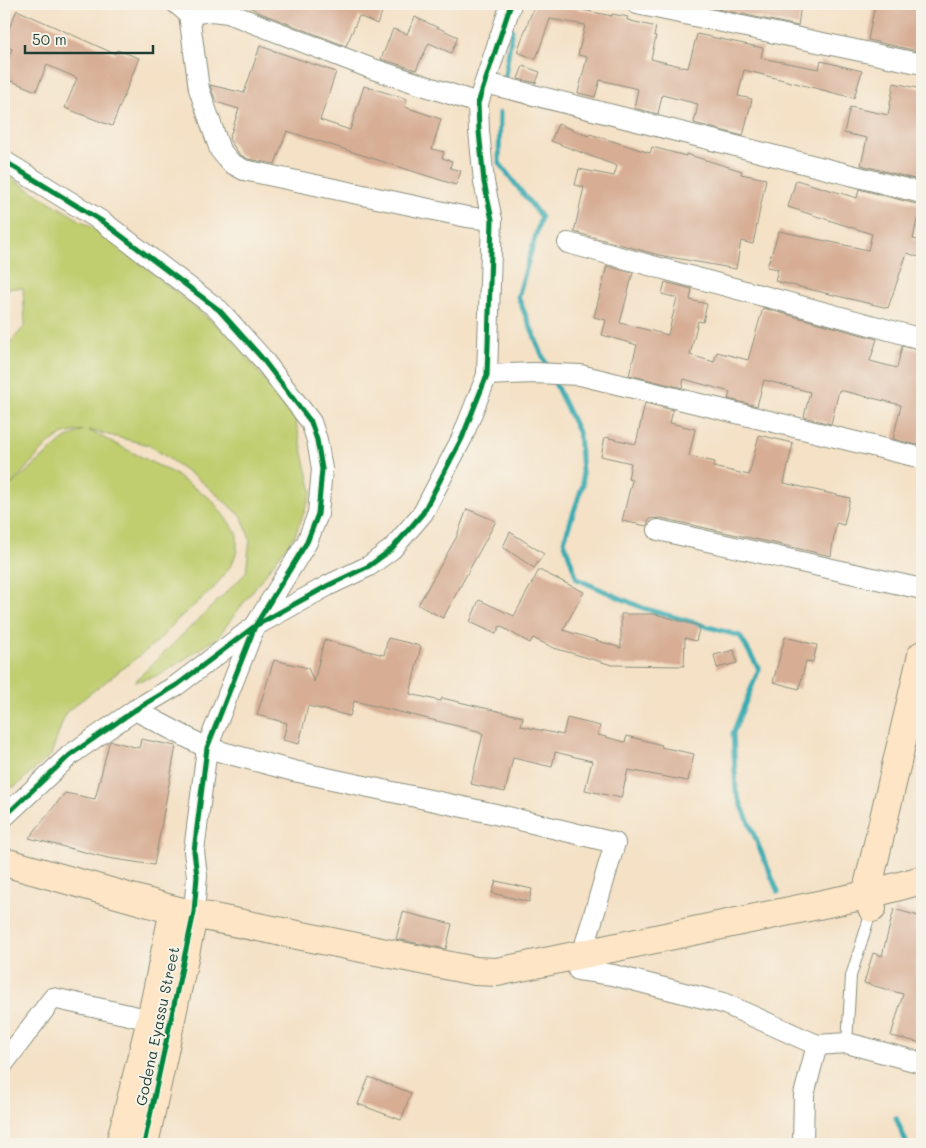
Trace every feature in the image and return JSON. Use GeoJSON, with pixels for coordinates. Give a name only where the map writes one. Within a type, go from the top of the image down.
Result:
{"type":"FeatureCollection","features":[{"type":"Feature","properties":{"kind":"main road"},"geometry":{"type":"LineString","coordinates":[[869,902],[922,655]]}},
{"type":"Feature","properties":{"kind":"main road"},"geometry":{"type":"LineString","coordinates":[[4,862],[183,917]]}},
{"type":"Feature","properties":{"kind":"main road"},"geometry":{"type":"LineString","coordinates":[[869,902],[922,880]]}},
{"type":"Feature","properties":{"kind":"main road"},"geometry":{"type":"LineString","coordinates":[[4,882],[30,883],[183,917],[475,971],[511,970],[580,962],[869,902],[922,900]]}},
{"type":"Feature","properties":{"kind":"main road"},"geometry":{"type":"LineString","coordinates":[[120,1144],[151,1020],[183,917]]}},
{"type":"Feature","properties":{"kind":"main road","name":"Godena Eyassu Street"},"geometry":{"type":"LineString","coordinates":[[144,1144],[183,917]]}},
{"type":"Feature","properties":{"kind":"street"},"geometry":{"type":"LineString","coordinates":[[4,817],[70,755],[135,710],[177,685],[255,626],[329,585],[369,566],[392,549],[423,513],[462,438],[486,374],[492,220],[484,182],[478,103],[511,4]]}},
{"type":"Feature","properties":{"kind":"street"},"geometry":{"type":"LineString","coordinates":[[637,4],[922,64]]}},
{"type":"Feature","properties":{"kind":"street"},"geometry":{"type":"LineString","coordinates":[[478,103],[370,68],[231,9],[212,11],[183,9],[199,89],[220,150],[231,163],[244,170],[448,214],[492,220]]}},
{"type":"Feature","properties":{"kind":"street"},"geometry":{"type":"LineString","coordinates":[[486,83],[922,193]]}},
{"type":"Feature","properties":{"kind":"street"},"geometry":{"type":"LineString","coordinates":[[4,161],[103,222],[219,310],[261,357],[311,422],[317,440],[322,469],[318,514],[306,542],[255,626],[208,748],[194,852],[197,876],[183,917]]}},
{"type":"Feature","properties":{"kind":"street"},"geometry":{"type":"LineString","coordinates":[[568,243],[922,339]]}},
{"type":"Feature","properties":{"kind":"street"},"geometry":{"type":"LineString","coordinates":[[486,374],[572,375],[922,458]]}},
{"type":"Feature","properties":{"kind":"street"},"geometry":{"type":"LineString","coordinates":[[658,530],[922,588]]}},
{"type":"Feature","properties":{"kind":"street"},"geometry":{"type":"LineString","coordinates":[[135,710],[208,748],[294,771],[491,813],[616,843],[580,962],[613,975],[723,1003],[817,1046],[847,1044],[922,1063]]}},
{"type":"Feature","properties":{"kind":"street"},"geometry":{"type":"LineString","coordinates":[[4,1063],[53,998],[151,1020]]}},
{"type":"Feature","properties":{"kind":"street"},"geometry":{"type":"LineString","coordinates":[[803,1144],[804,1095],[817,1046]]}},
{"type":"Feature","properties":{"kind":"lane"},"geometry":{"type":"LineString","coordinates":[[847,1044],[851,976],[869,902]]}},
{"type":"Feature","properties":{"kind":"green space"},"geometry":{"type":"Polygon","coordinates":[[[4,174],[111,239],[230,336],[295,418],[312,492],[295,535],[217,638],[160,675],[134,682],[246,573],[250,539],[242,517],[201,481],[149,445],[88,430],[171,472],[212,500],[237,533],[237,551],[232,564],[213,589],[178,619],[156,643],[66,712],[51,755],[16,786],[4,790],[4,349],[25,326],[23,288],[4,288],[4,174]],[[83,430],[64,434],[47,445],[10,486],[63,440],[83,430]]]}},
{"type":"Feature","properties":{"kind":"building"},"geometry":{"type":"Polygon","coordinates":[[[245,4],[380,4],[378,8],[383,10],[377,24],[359,16],[346,46],[258,12],[245,4]]]}},
{"type":"Feature","properties":{"kind":"building"},"geometry":{"type":"Polygon","coordinates":[[[535,4],[628,17],[627,20],[656,27],[651,59],[688,68],[697,34],[763,48],[761,58],[819,69],[821,61],[862,71],[854,98],[744,70],[738,96],[752,99],[743,136],[694,123],[698,104],[662,95],[658,114],[634,108],[638,89],[600,80],[595,97],[578,93],[587,57],[578,55],[585,25],[550,19],[536,59],[517,52],[535,4]]]}},
{"type":"Feature","properties":{"kind":"building"},"geometry":{"type":"Polygon","coordinates":[[[708,4],[801,4],[798,26],[708,7],[708,4]]]}},
{"type":"Feature","properties":{"kind":"building"},"geometry":{"type":"Polygon","coordinates":[[[875,4],[922,4],[922,52],[868,40],[875,4]]]}},
{"type":"Feature","properties":{"kind":"building"},"geometry":{"type":"Polygon","coordinates":[[[17,10],[115,54],[117,50],[139,58],[112,126],[65,108],[77,78],[47,65],[36,91],[4,78],[4,69],[12,49],[4,45],[4,40],[17,10]]]}},
{"type":"Feature","properties":{"kind":"building"},"geometry":{"type":"Polygon","coordinates":[[[415,17],[458,37],[451,53],[429,43],[416,70],[381,59],[393,29],[407,34],[415,17]]]}},
{"type":"Feature","properties":{"kind":"building"},"geometry":{"type":"Polygon","coordinates":[[[260,46],[336,72],[320,120],[350,130],[364,86],[407,99],[405,107],[441,119],[432,149],[444,152],[442,158],[452,161],[450,168],[461,171],[456,185],[287,131],[275,164],[248,159],[239,154],[229,139],[239,109],[216,102],[210,85],[244,93],[260,46]]]}},
{"type":"Feature","properties":{"kind":"building"},"geometry":{"type":"Polygon","coordinates":[[[523,66],[540,72],[536,83],[518,79],[523,66]]]}},
{"type":"Feature","properties":{"kind":"building"},"geometry":{"type":"Polygon","coordinates":[[[894,83],[922,89],[922,181],[861,165],[867,138],[844,133],[850,107],[888,115],[894,83]]]}},
{"type":"Feature","properties":{"kind":"building"},"geometry":{"type":"Polygon","coordinates":[[[558,124],[589,136],[590,134],[650,153],[652,147],[686,156],[686,154],[742,171],[741,174],[766,179],[753,244],[741,241],[736,269],[659,255],[574,232],[584,187],[575,185],[579,169],[614,176],[617,166],[551,141],[558,124]]]}},
{"type":"Feature","properties":{"kind":"building"},"geometry":{"type":"Polygon","coordinates":[[[796,180],[857,198],[859,189],[920,205],[913,239],[922,241],[922,258],[907,253],[888,308],[775,281],[778,269],[767,267],[779,231],[868,250],[872,234],[788,207],[796,180]]]}},
{"type":"Feature","properties":{"kind":"building"},"geometry":{"type":"Polygon","coordinates":[[[607,266],[633,273],[620,323],[668,335],[677,298],[662,294],[665,282],[692,289],[690,300],[707,304],[703,322],[698,321],[690,355],[714,362],[717,352],[748,360],[763,308],[877,339],[870,361],[897,368],[902,346],[922,351],[919,377],[922,378],[922,446],[893,439],[901,405],[864,396],[839,390],[831,424],[804,417],[810,392],[764,380],[757,406],[728,399],[730,392],[684,379],[682,388],[629,375],[637,345],[602,335],[606,320],[594,317],[607,266]]]}},
{"type":"Feature","properties":{"kind":"building"},"geometry":{"type":"Polygon","coordinates":[[[645,403],[673,410],[670,423],[695,429],[689,456],[715,462],[713,467],[749,475],[759,435],[793,443],[784,483],[850,498],[844,525],[836,523],[831,556],[661,518],[649,519],[647,526],[622,521],[632,480],[628,479],[631,463],[601,456],[605,437],[636,444],[645,403]]]}},
{"type":"Feature","properties":{"kind":"building"},"geometry":{"type":"Polygon","coordinates":[[[467,509],[496,521],[443,618],[418,605],[456,538],[467,509]]]}},
{"type":"Feature","properties":{"kind":"building"},"geometry":{"type":"Polygon","coordinates":[[[510,532],[544,554],[534,568],[503,547],[510,532]]]}},
{"type":"Feature","properties":{"kind":"building"},"geometry":{"type":"Polygon","coordinates":[[[539,570],[584,592],[563,630],[621,648],[621,614],[655,614],[700,626],[696,641],[685,638],[684,666],[612,665],[554,648],[533,638],[530,643],[500,626],[496,634],[470,622],[479,600],[514,616],[539,570]]]}},
{"type":"Feature","properties":{"kind":"building"},"geometry":{"type":"Polygon","coordinates":[[[785,637],[817,645],[813,662],[806,661],[799,689],[773,682],[785,637]]]}},
{"type":"Feature","properties":{"kind":"building"},"geometry":{"type":"Polygon","coordinates":[[[388,638],[421,646],[410,694],[441,701],[442,698],[523,717],[521,726],[563,735],[567,718],[600,726],[598,735],[625,742],[627,736],[662,745],[661,747],[694,754],[688,781],[628,770],[621,798],[585,790],[592,761],[555,752],[552,767],[513,758],[505,792],[471,784],[483,734],[478,731],[354,701],[350,716],[308,706],[299,744],[283,740],[287,723],[257,715],[274,660],[308,668],[314,682],[324,640],[384,655],[388,638]]]}},
{"type":"Feature","properties":{"kind":"building"},"geometry":{"type":"Polygon","coordinates":[[[734,650],[737,663],[717,668],[714,655],[734,650]]]}},
{"type":"Feature","properties":{"kind":"building"},"geometry":{"type":"Polygon","coordinates":[[[141,739],[176,746],[154,865],[108,858],[29,838],[65,793],[95,799],[111,741],[139,748],[141,739]]]}},
{"type":"Feature","properties":{"kind":"building"},"geometry":{"type":"Polygon","coordinates":[[[496,881],[532,889],[529,902],[492,893],[496,881]]]}},
{"type":"Feature","properties":{"kind":"building"},"geometry":{"type":"Polygon","coordinates":[[[894,909],[922,917],[922,1043],[891,1036],[903,994],[864,983],[873,953],[882,956],[894,909]]]}},
{"type":"Feature","properties":{"kind":"building"},"geometry":{"type":"Polygon","coordinates":[[[403,912],[452,924],[446,949],[396,939],[403,912]]]}},
{"type":"Feature","properties":{"kind":"building"},"geometry":{"type":"Polygon","coordinates":[[[369,1077],[411,1093],[401,1120],[358,1104],[369,1077]]]}},
{"type":"Feature","properties":{"kind":"waterway"},"geometry":{"type":"LineString","coordinates":[[504,83],[512,30]]}},
{"type":"Feature","properties":{"kind":"waterway"},"geometry":{"type":"LineString","coordinates":[[500,113],[499,163],[541,217],[518,297],[548,369]]}},
{"type":"Feature","properties":{"kind":"waterway"},"geometry":{"type":"LineString","coordinates":[[553,379],[579,434],[583,484],[564,541],[577,579],[643,608],[740,636],[759,669],[733,733],[736,792],[778,892]]}},
{"type":"Feature","properties":{"kind":"waterway"},"geometry":{"type":"LineString","coordinates":[[896,1118],[907,1144]]}},
{"type":"Feature","properties":{"kind":"cycle path"},"geometry":{"type":"LineString","coordinates":[[4,817],[70,755],[135,710],[177,685],[255,626],[329,585],[369,566],[392,549],[423,513],[462,438],[487,375],[492,220],[484,182],[478,103],[511,4]]}},
{"type":"Feature","properties":{"kind":"cycle path"},"geometry":{"type":"LineString","coordinates":[[4,161],[103,222],[219,310],[261,357],[311,422],[317,440],[322,469],[318,514],[307,542],[255,626],[207,748],[194,851],[197,876],[194,912],[144,1144]]}}]}
